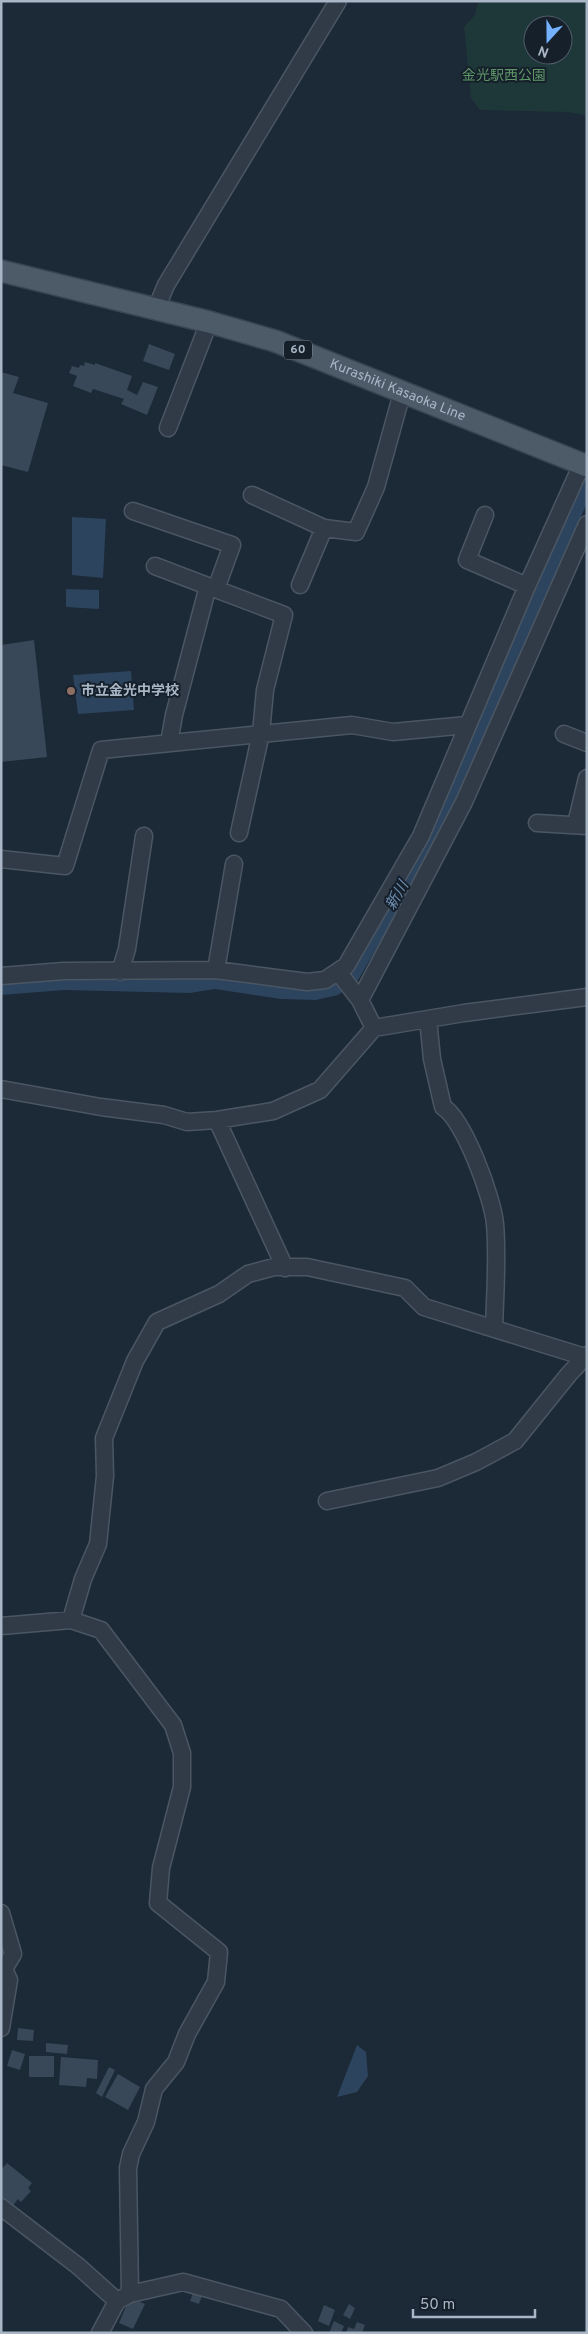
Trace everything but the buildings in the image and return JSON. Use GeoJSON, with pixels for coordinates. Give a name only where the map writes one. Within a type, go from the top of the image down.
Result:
{"type":"FeatureCollection","features":[{"type":"Feature","properties":{"kind":"main road","name":"Kurashiki Kasaoka Line"},"geometry":{"type":"LineString","coordinates":[[1,271],[209,322],[315,356],[585,465]]}},
{"type":"Feature","properties":{"kind":"street"},"geometry":{"type":"LineString","coordinates":[[156,309],[166,284],[338,1]]}},
{"type":"Feature","properties":{"kind":"street"},"geometry":{"type":"LineString","coordinates":[[168,428],[209,322]]}},
{"type":"Feature","properties":{"kind":"street"},"geometry":{"type":"LineString","coordinates":[[252,495],[324,528],[356,532],[376,487],[402,392]]}},
{"type":"Feature","properties":{"kind":"street"},"geometry":{"type":"LineString","coordinates":[[1,976],[64,971],[216,970],[307,982],[325,980],[339,973],[346,966],[421,836],[527,586],[585,465]]}},
{"type":"Feature","properties":{"kind":"street"},"geometry":{"type":"LineString","coordinates":[[133,511],[232,545],[212,588],[174,716],[169,743]]}},
{"type":"Feature","properties":{"kind":"street"},"geometry":{"type":"LineString","coordinates":[[485,515],[466,560],[527,586]]}},
{"type":"Feature","properties":{"kind":"street"},"geometry":{"type":"LineString","coordinates":[[360,1000],[464,802],[587,524]]}},
{"type":"Feature","properties":{"kind":"street"},"geometry":{"type":"LineString","coordinates":[[300,585],[324,528]]}},
{"type":"Feature","properties":{"kind":"street"},"geometry":{"type":"LineString","coordinates":[[155,566],[284,615],[265,690],[261,733],[239,833]]}},
{"type":"Feature","properties":{"kind":"street"},"geometry":{"type":"LineString","coordinates":[[1,859],[65,866],[101,750],[352,724],[393,732],[467,725]]}},
{"type":"Feature","properties":{"kind":"street"},"geometry":{"type":"LineString","coordinates":[[564,734],[587,743]]}},
{"type":"Feature","properties":{"kind":"street"},"geometry":{"type":"LineString","coordinates":[[537,823],[581,825],[587,778]]}},
{"type":"Feature","properties":{"kind":"street"},"geometry":{"type":"LineString","coordinates":[[120,972],[126,949],[144,836]]}},
{"type":"Feature","properties":{"kind":"street"},"geometry":{"type":"LineString","coordinates":[[216,970],[234,864]]}},
{"type":"Feature","properties":{"kind":"street"},"geometry":{"type":"LineString","coordinates":[[339,973],[360,1000],[374,1028]]}},
{"type":"Feature","properties":{"kind":"street"},"geometry":{"type":"LineString","coordinates":[[1,1089],[100,1107],[164,1115],[187,1122],[217,1120],[273,1111],[320,1090],[374,1028],[587,998]]}},
{"type":"Feature","properties":{"kind":"street"},"geometry":{"type":"LineString","coordinates":[[428,1019],[432,1058],[443,1107],[451,1112],[468,1140],[495,1223],[494,1328]]}},
{"type":"Feature","properties":{"kind":"street"},"geometry":{"type":"LineString","coordinates":[[217,1120],[285,1268]]}},
{"type":"Feature","properties":{"kind":"street"},"geometry":{"type":"LineString","coordinates":[[71,1620],[83,1579],[98,1544],[105,1476],[104,1438],[135,1361],[157,1322],[219,1294],[248,1274],[274,1267],[306,1267],[405,1288],[424,1307],[586,1356],[516,1441],[476,1462],[438,1478],[328,1501]]}},
{"type":"Feature","properties":{"kind":"street"},"geometry":{"type":"LineString","coordinates":[[1,1626],[71,1620],[101,1630],[173,1725],[182,1753],[182,1787],[161,1868],[158,1904],[219,1952],[216,1982],[187,2034],[176,2062],[154,2089],[146,2122],[130,2154],[124,2298],[100,2333]]}},
{"type":"Feature","properties":{"kind":"street"},"geometry":{"type":"LineString","coordinates":[[1,1913],[13,1954],[3,1967],[9,1980],[1,2028]]}},
{"type":"Feature","properties":{"kind":"street"},"geometry":{"type":"LineString","coordinates":[[1,2207],[78,2266],[124,2298],[183,2282],[281,2309],[304,2333]]}},
{"type":"Feature","properties":{"kind":"green space","name":"金光駅西公園"},"geometry":{"type":"Polygon","coordinates":[[[479,1],[587,1],[587,116],[568,112],[480,110],[471,98],[464,27],[474,16],[479,1]]]}},
{"type":"Feature","properties":{"kind":"water","name":"新川"},"geometry":{"type":"Polygon","coordinates":[[[587,466],[587,503],[487,732],[452,807],[401,906],[357,982],[338,995],[316,1000],[281,999],[215,989],[190,993],[64,990],[1,995],[1,981],[71,975],[208,977],[324,986],[401,883],[587,466]]]}},
{"type":"Feature","properties":{"kind":"water"},"geometry":{"type":"Polygon","coordinates":[[[72,517],[106,519],[103,578],[72,575],[72,517]]]}},
{"type":"Feature","properties":{"kind":"water"},"geometry":{"type":"Polygon","coordinates":[[[66,589],[99,590],[99,609],[66,607],[66,589]]]}},
{"type":"Feature","properties":{"kind":"water"},"geometry":{"type":"Polygon","coordinates":[[[131,671],[134,710],[78,714],[73,675],[131,671]]]}},
{"type":"Feature","properties":{"kind":"water"},"geometry":{"type":"Polygon","coordinates":[[[357,2045],[366,2052],[368,2076],[357,2092],[337,2097],[357,2045]]]}},
{"type":"Feature","properties":{"kind":"place","name":"市立金光中学校"},"geometry":{"type":"Point","coordinates":[71,691]}}]}
